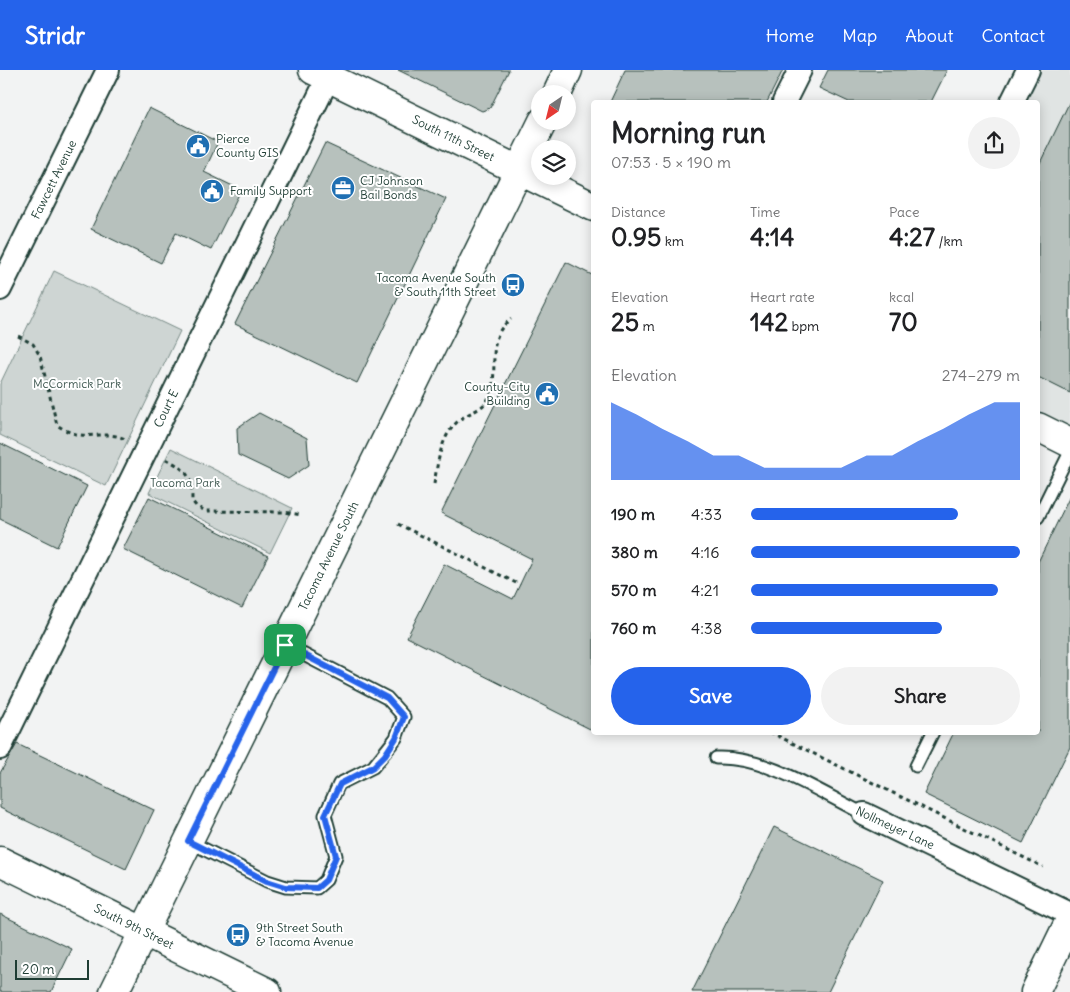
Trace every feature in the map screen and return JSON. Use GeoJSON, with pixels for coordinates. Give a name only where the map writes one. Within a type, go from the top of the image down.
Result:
{"type":"FeatureCollection","features":[{"type":"Feature","properties":{"kind":"main road"},"geometry":{"type":"LineString","coordinates":[[561,85],[568,70]]}},
{"type":"Feature","properties":{"kind":"main road","name":"South 11th Street"},"geometry":{"type":"LineString","coordinates":[[325,72],[591,206]]}},
{"type":"Feature","properties":{"kind":"main road","name":"Tacoma Avenue South"},"geometry":{"type":"LineString","coordinates":[[114,992],[539,130]]}},
{"type":"Feature","properties":{"kind":"main road"},"geometry":{"type":"LineString","coordinates":[[1040,428],[1070,443]]}},
{"type":"Feature","properties":{"kind":"main road","name":"South 9th Street"},"geometry":{"type":"LineString","coordinates":[[0,861],[267,992]]}},
{"type":"Feature","properties":{"kind":"main road"},"geometry":{"type":"LineString","coordinates":[[1035,992],[1070,920]]}},
{"type":"Feature","properties":{"kind":"street","name":"Fawcett Avenue"},"geometry":{"type":"LineString","coordinates":[[0,289],[108,70]]}},
{"type":"Feature","properties":{"kind":"street"},"geometry":{"type":"LineString","coordinates":[[785,100],[800,70]]}},
{"type":"Feature","properties":{"kind":"street"},"geometry":{"type":"LineString","coordinates":[[1013,100],[1028,70]]}},
{"type":"Feature","properties":{"kind":"street","name":"Court E"},"geometry":{"type":"LineString","coordinates":[[0,748],[146,449],[325,72]]}},
{"type":"Feature","properties":{"kind":"street","name":"Nollmeyer Lane"},"geometry":{"type":"LineString","coordinates":[[864,814],[1070,914]]}},
{"type":"Feature","properties":{"kind":"lane"},"geometry":{"type":"LineString","coordinates":[[1040,513],[1070,452]]}},
{"type":"Feature","properties":{"kind":"lane"},"geometry":{"type":"LineString","coordinates":[[188,841],[267,881],[286,887],[317,888],[326,880],[336,856],[325,815],[340,784],[373,767],[385,755],[396,738],[404,717],[387,698],[285,645]]}},
{"type":"Feature","properties":{"kind":"lane"},"geometry":{"type":"LineString","coordinates":[[916,766],[932,735]]}},
{"type":"Feature","properties":{"kind":"lane","name":"Nollmeyer Lane"},"geometry":{"type":"LineString","coordinates":[[716,758],[741,759],[767,766],[864,814]]}},
{"type":"Feature","properties":{"kind":"path"},"geometry":{"type":"LineString","coordinates":[[434,484],[439,455],[449,431],[462,418],[478,411],[489,398],[494,376],[492,357],[495,340],[506,322],[511,319]]}},
{"type":"Feature","properties":{"kind":"path"},"geometry":{"type":"LineString","coordinates":[[18,336],[33,344],[40,356],[57,425],[67,432],[86,437],[118,436],[171,462],[190,476],[193,485],[192,501],[196,506],[206,511],[283,512],[302,515]]}},
{"type":"Feature","properties":{"kind":"path"},"geometry":{"type":"LineString","coordinates":[[398,524],[520,584]]}},
{"type":"Feature","properties":{"kind":"path"},"geometry":{"type":"LineString","coordinates":[[776,735],[1043,867]]}},
{"type":"Feature","properties":{"kind":"shaded area"},"geometry":{"type":"Polygon","coordinates":[[[1028,70],[1070,70],[1070,443],[1040,428],[1040,100],[1013,100],[1028,70]]]}},
{"type":"Feature","properties":{"kind":"green space","name":"McCormick Park"},"geometry":{"type":"Polygon","coordinates":[[[54,271],[180,331],[106,486],[0,435],[0,384],[54,271]]]}},
{"type":"Feature","properties":{"kind":"green space","name":"Tacoma Park"},"geometry":{"type":"Polygon","coordinates":[[[171,448],[292,508],[270,553],[149,493],[171,448]]]}},
{"type":"Feature","properties":{"kind":"building"},"geometry":{"type":"Polygon","coordinates":[[[398,70],[509,70],[490,108],[482,111],[398,70]]]}},
{"type":"Feature","properties":{"kind":"building"},"geometry":{"type":"Polygon","coordinates":[[[625,70],[783,70],[768,100],[611,100],[625,70]]]}},
{"type":"Feature","properties":{"kind":"building"},"geometry":{"type":"Polygon","coordinates":[[[828,70],[947,70],[932,100],[845,100],[819,88],[828,70]]]}},
{"type":"Feature","properties":{"kind":"building"},"geometry":{"type":"Polygon","coordinates":[[[1070,101],[1070,393],[1040,378],[1040,163],[1070,101]]]}},
{"type":"Feature","properties":{"kind":"building"},"geometry":{"type":"Polygon","coordinates":[[[149,108],[218,142],[204,172],[241,190],[211,250],[176,233],[161,263],[91,229],[149,108]]]}},
{"type":"Feature","properties":{"kind":"building"},"geometry":{"type":"Polygon","coordinates":[[[325,143],[446,199],[357,383],[235,324],[325,143]]]}},
{"type":"Feature","properties":{"kind":"building","name":"County-City Building"},"geometry":{"type":"Polygon","coordinates":[[[566,262],[591,274],[591,729],[407,637],[444,564],[513,599],[532,559],[441,513],[566,262]]]}},
{"type":"Feature","properties":{"kind":"building"},"geometry":{"type":"Polygon","coordinates":[[[259,413],[307,438],[309,465],[288,479],[238,455],[237,428],[259,413]]]}},
{"type":"Feature","properties":{"kind":"building"},"geometry":{"type":"Polygon","coordinates":[[[0,443],[87,486],[57,547],[0,519],[0,443]]]}},
{"type":"Feature","properties":{"kind":"building"},"geometry":{"type":"Polygon","coordinates":[[[1070,496],[1070,747],[1023,843],[924,794],[953,735],[1040,735],[1040,558],[1070,496]]]}},
{"type":"Feature","properties":{"kind":"building"},"geometry":{"type":"Polygon","coordinates":[[[149,497],[268,556],[242,608],[123,549],[149,497]]]}},
{"type":"Feature","properties":{"kind":"building"},"geometry":{"type":"Polygon","coordinates":[[[17,744],[154,810],[126,869],[0,808],[0,773],[17,744]]]}},
{"type":"Feature","properties":{"kind":"building"},"geometry":{"type":"Polygon","coordinates":[[[774,827],[883,880],[828,992],[692,992],[774,827]]]}},
{"type":"Feature","properties":{"kind":"building"},"geometry":{"type":"Polygon","coordinates":[[[0,914],[72,949],[51,992],[0,992],[0,914]]]}},
{"type":"Feature","properties":{"kind":"place","name":"Pierce County GIS"},"geometry":{"type":"Point","coordinates":[198,146]}},
{"type":"Feature","properties":{"kind":"place","name":"CJ Johnson Bail Bonds"},"geometry":{"type":"Point","coordinates":[343,188]}},
{"type":"Feature","properties":{"kind":"place","name":"Family Support"},"geometry":{"type":"Point","coordinates":[212,191]}},
{"type":"Feature","properties":{"kind":"place","name":"Tacoma Avenue South & South 11th Street"},"geometry":{"type":"Point","coordinates":[513,285]}},
{"type":"Feature","properties":{"kind":"place","name":"County-City Building"},"geometry":{"type":"Point","coordinates":[547,394]}},
{"type":"Feature","properties":{"kind":"place","name":"9th Street South & Tacoma Avenue"},"geometry":{"type":"Point","coordinates":[238,935]}},
{"type":"Feature","properties":{"kind":"route"},"geometry":{"type":"LineString","coordinates":[[285,645],[387,698],[404,717],[396,738],[385,755],[373,767],[340,784],[325,815],[336,856],[326,880],[317,888],[286,887],[267,881],[188,841],[285,645]]}}]}
